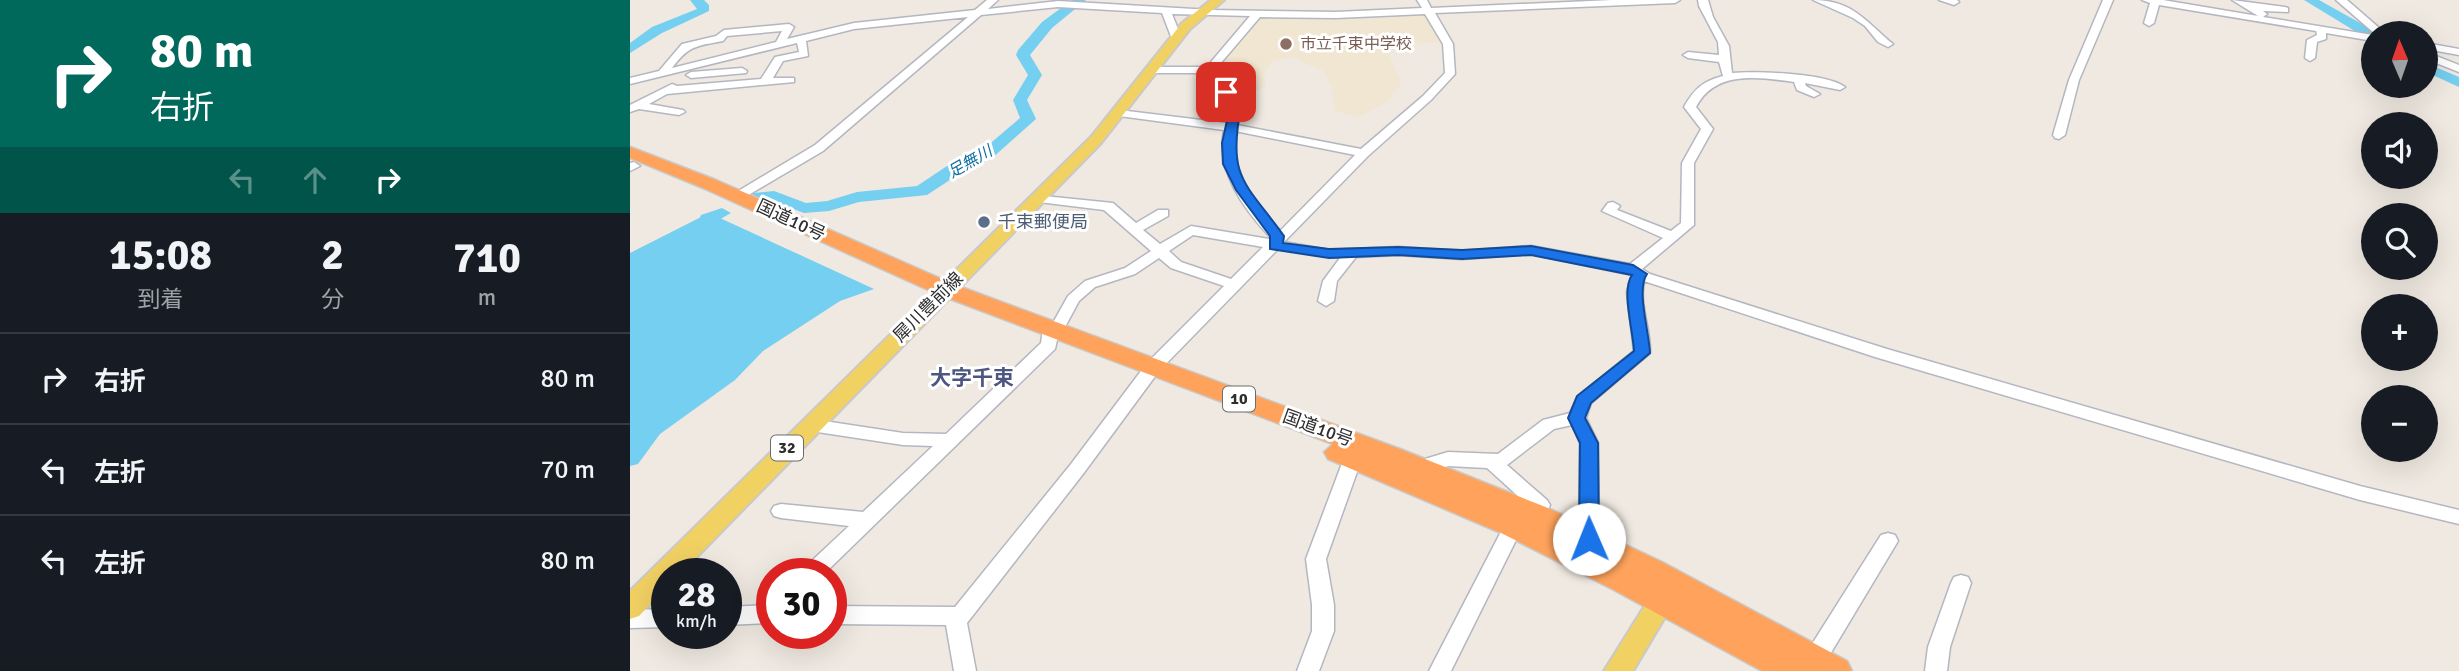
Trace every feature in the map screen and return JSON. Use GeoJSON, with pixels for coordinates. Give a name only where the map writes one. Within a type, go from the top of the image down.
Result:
{"type":"FeatureCollection","features":[{"type":"Feature","properties":{"kind":"highway","name":"国道10号"},"geometry":{"type":"LineString","coordinates":[[631,162],[740,196],[941,294]]}},
{"type":"Feature","properties":{"kind":"highway","name":"国道10号"},"geometry":{"type":"LineString","coordinates":[[631,162],[941,294],[1050,337],[1421,467],[1667,591],[1826,665]]}},
{"type":"Feature","properties":{"kind":"highway","name":"国道10号"},"geometry":{"type":"LineString","coordinates":[[1148,373],[1353,457],[1525,520],[1589,539],[1791,671]]}},
{"type":"Feature","properties":{"kind":"main road","name":"犀川豊前線"},"geometry":{"type":"LineString","coordinates":[[630,608],[1039,198],[1119,113],[1177,39],[1197,7],[1218,0]]}},
{"type":"Feature","properties":{"kind":"main road"},"geometry":{"type":"LineString","coordinates":[[1618,671],[1667,591]]}},
{"type":"Feature","properties":{"kind":"street"},"geometry":{"type":"LineString","coordinates":[[740,196],[819,148],[993,0]]}},
{"type":"Feature","properties":{"kind":"street"},"geometry":{"type":"LineString","coordinates":[[1082,6],[1094,0]]}},
{"type":"Feature","properties":{"kind":"street"},"geometry":{"type":"LineString","coordinates":[[965,671],[956,628],[959,616],[1148,373],[1364,153],[1427,99],[1450,74],[1448,44],[1422,0]]}},
{"type":"Feature","properties":{"kind":"street"},"geometry":{"type":"LineString","coordinates":[[675,56],[780,44],[854,26],[974,15],[1060,2],[1082,6],[1166,10],[1197,7],[1256,14],[1365,15],[1561,2],[1675,0]]}},
{"type":"Feature","properties":{"kind":"street"},"geometry":{"type":"LineString","coordinates":[[1703,0],[1704,11],[1725,45],[1724,59],[1728,75]]}},
{"type":"Feature","properties":{"kind":"street"},"geometry":{"type":"LineString","coordinates":[[1818,0],[1844,9],[1868,24],[1882,41],[1888,44]]}},
{"type":"Feature","properties":{"kind":"street"},"geometry":{"type":"LineString","coordinates":[[2059,135],[2074,80],[2108,0]]}},
{"type":"Feature","properties":{"kind":"street"},"geometry":{"type":"LineString","coordinates":[[2237,0],[2270,20]]}},
{"type":"Feature","properties":{"kind":"street"},"geometry":{"type":"LineString","coordinates":[[2249,7],[2288,7],[2265,0]]}},
{"type":"Feature","properties":{"kind":"street"},"geometry":{"type":"LineString","coordinates":[[2341,0],[2366,21]]}},
{"type":"Feature","properties":{"kind":"street"},"geometry":{"type":"LineString","coordinates":[[2150,23],[2151,1],[2361,36]]}},
{"type":"Feature","properties":{"kind":"street"},"geometry":{"type":"LineString","coordinates":[[1166,10],[1177,39]]}},
{"type":"Feature","properties":{"kind":"street"},"geometry":{"type":"LineString","coordinates":[[1216,69],[1215,64],[1256,14]]}},
{"type":"Feature","properties":{"kind":"street"},"geometry":{"type":"LineString","coordinates":[[633,107],[691,75],[724,33],[789,27],[780,44]]}},
{"type":"Feature","properties":{"kind":"street"},"geometry":{"type":"LineString","coordinates":[[2310,58],[2312,40],[2322,37],[2320,29]]}},
{"type":"Feature","properties":{"kind":"street"},"geometry":{"type":"LineString","coordinates":[[630,80],[744,50],[756,30]]}},
{"type":"Feature","properties":{"kind":"street"},"geometry":{"type":"LineString","coordinates":[[765,82],[779,59],[804,54],[801,38]]}},
{"type":"Feature","properties":{"kind":"street"},"geometry":{"type":"LineString","coordinates":[[663,72],[679,49],[689,43],[719,39]]}},
{"type":"Feature","properties":{"kind":"street"},"geometry":{"type":"LineString","coordinates":[[2438,49],[2459,52]]}},
{"type":"Feature","properties":{"kind":"street"},"geometry":{"type":"LineString","coordinates":[[1688,55],[1724,59]]}},
{"type":"Feature","properties":{"kind":"street"},"geometry":{"type":"LineString","coordinates":[[2438,60],[2459,69]]}},
{"type":"Feature","properties":{"kind":"street"},"geometry":{"type":"LineString","coordinates":[[1153,70],[1224,70],[1220,79],[1236,107],[1231,127],[1229,164],[1243,190],[1277,236],[1275,246]]}},
{"type":"Feature","properties":{"kind":"street"},"geometry":{"type":"LineString","coordinates":[[691,75],[742,71]]}},
{"type":"Feature","properties":{"kind":"street"},"geometry":{"type":"LineString","coordinates":[[1589,539],[1589,443],[1577,418],[1584,400],[1642,353],[1634,283],[1641,260],[1674,237],[1686,225],[1690,214],[1688,163],[1707,129],[1693,114],[1690,107],[1692,99],[1728,75],[1778,75],[1840,87]]}},
{"type":"Feature","properties":{"kind":"street"},"geometry":{"type":"LineString","coordinates":[[1799,79],[1801,88],[1814,94]]}},
{"type":"Feature","properties":{"kind":"street"},"geometry":{"type":"LineString","coordinates":[[663,91],[790,80]]}},
{"type":"Feature","properties":{"kind":"street"},"geometry":{"type":"LineString","coordinates":[[704,88],[712,92],[777,86]]}},
{"type":"Feature","properties":{"kind":"street"},"geometry":{"type":"LineString","coordinates":[[633,107],[679,112]]}},
{"type":"Feature","properties":{"kind":"street"},"geometry":{"type":"LineString","coordinates":[[1119,113],[1231,127],[1364,153]]}},
{"type":"Feature","properties":{"kind":"street"},"geometry":{"type":"LineString","coordinates":[[1039,198],[1108,206],[1157,251],[1185,270],[1235,285]]}},
{"type":"Feature","properties":{"kind":"street"},"geometry":{"type":"LineString","coordinates":[[1613,206],[1609,211],[1674,237]]}},
{"type":"Feature","properties":{"kind":"street"},"geometry":{"type":"LineString","coordinates":[[1133,230],[1163,213]]}},
{"type":"Feature","properties":{"kind":"street"},"geometry":{"type":"LineString","coordinates":[[828,558],[950,440],[1050,337],[1065,318],[1073,299],[1090,284],[1130,271],[1191,230],[1329,254],[1398,251],[1462,255],[1531,250],[1637,272],[1895,357],[2360,493],[2459,516]]}},
{"type":"Feature","properties":{"kind":"street"},"geometry":{"type":"LineString","coordinates":[[1326,301],[1325,295],[1336,271],[1352,253]]}},
{"type":"Feature","properties":{"kind":"street"},"geometry":{"type":"LineString","coordinates":[[1421,467],[1448,459],[1492,462],[1514,453],[1549,424],[1577,418]]}},
{"type":"Feature","properties":{"kind":"street"},"geometry":{"type":"LineString","coordinates":[[811,425],[903,439],[950,440]]}},
{"type":"Feature","properties":{"kind":"street"},"geometry":{"type":"LineString","coordinates":[[1313,670],[1323,631],[1323,605],[1316,559],[1328,519],[1353,457]]}},
{"type":"Feature","properties":{"kind":"street"},"geometry":{"type":"LineString","coordinates":[[1440,671],[1525,520],[1540,505],[1492,462]]}},
{"type":"Feature","properties":{"kind":"street"},"geometry":{"type":"LineString","coordinates":[[781,511],[867,520]]}},
{"type":"Feature","properties":{"kind":"street"},"geometry":{"type":"LineString","coordinates":[[1826,665],[1888,541]]}},
{"type":"Feature","properties":{"kind":"street"},"geometry":{"type":"LineString","coordinates":[[1936,671],[1939,647],[1961,583]]}},
{"type":"Feature","properties":{"kind":"street"},"geometry":{"type":"LineString","coordinates":[[847,615],[959,616]]}},
{"type":"Feature","properties":{"kind":"street"},"geometry":{"type":"LineString","coordinates":[[630,620],[651,619]]}},
{"type":"Feature","properties":{"kind":"shaded area"},"geometry":{"type":"Polygon","coordinates":[[[1425,13],[1446,41],[1415,44],[1388,52],[1401,83],[1388,101],[1359,117],[1335,111],[1331,86],[1324,71],[1291,57],[1273,61],[1262,75],[1266,83],[1260,90],[1226,92],[1216,69],[1257,14],[1425,13]]]}},
{"type":"Feature","properties":{"kind":"water"},"geometry":{"type":"Polygon","coordinates":[[[709,213],[874,289],[840,301],[763,351],[735,380],[660,434],[638,464],[630,466],[630,253],[709,213]]]}},
{"type":"Feature","properties":{"kind":"waterway"},"geometry":{"type":"LineString","coordinates":[[630,49],[657,30],[703,11],[703,5],[696,0]]}},
{"type":"Feature","properties":{"kind":"waterway","name":"足無川"},"geometry":{"type":"LineString","coordinates":[[760,197],[774,196],[804,208],[829,206],[857,197],[921,191],[953,170],[985,156],[1028,119],[1020,100],[1035,75],[1023,55],[1025,50],[1047,25],[1080,0]]}},
{"type":"Feature","properties":{"kind":"waterway"},"geometry":{"type":"LineString","coordinates":[[2310,0],[2361,29]]}},
{"type":"Feature","properties":{"kind":"waterway"},"geometry":{"type":"LineString","coordinates":[[2438,73],[2459,83]]}},
{"type":"Feature","properties":{"kind":"waterway","name":"足無川"},"geometry":{"type":"LineString","coordinates":[[700,237],[707,219],[722,213]]}},
{"type":"Feature","properties":{"kind":"place","name":"市立千束中学校"},"geometry":{"type":"Point","coordinates":[1286,44]}},
{"type":"Feature","properties":{"kind":"place","name":"千束郵便局"},"geometry":{"type":"Point","coordinates":[984,222]}},
{"type":"Feature","properties":{"kind":"district","name":"大字千束"},"geometry":{"type":"Point","coordinates":[972,378]}},
{"type":"Feature","properties":{"kind":"route"},"geometry":{"type":"LineString","coordinates":[[1226,92],[1236,107],[1228,143],[1229,164],[1266,225],[1277,236],[1275,246],[1285,245],[1329,254],[1398,251],[1462,255],[1531,250],[1556,253],[1616,268],[1633,269],[1640,274],[1634,283],[1634,295],[1641,326],[1642,353],[1584,400],[1577,418],[1589,443],[1589,539]]}}]}
